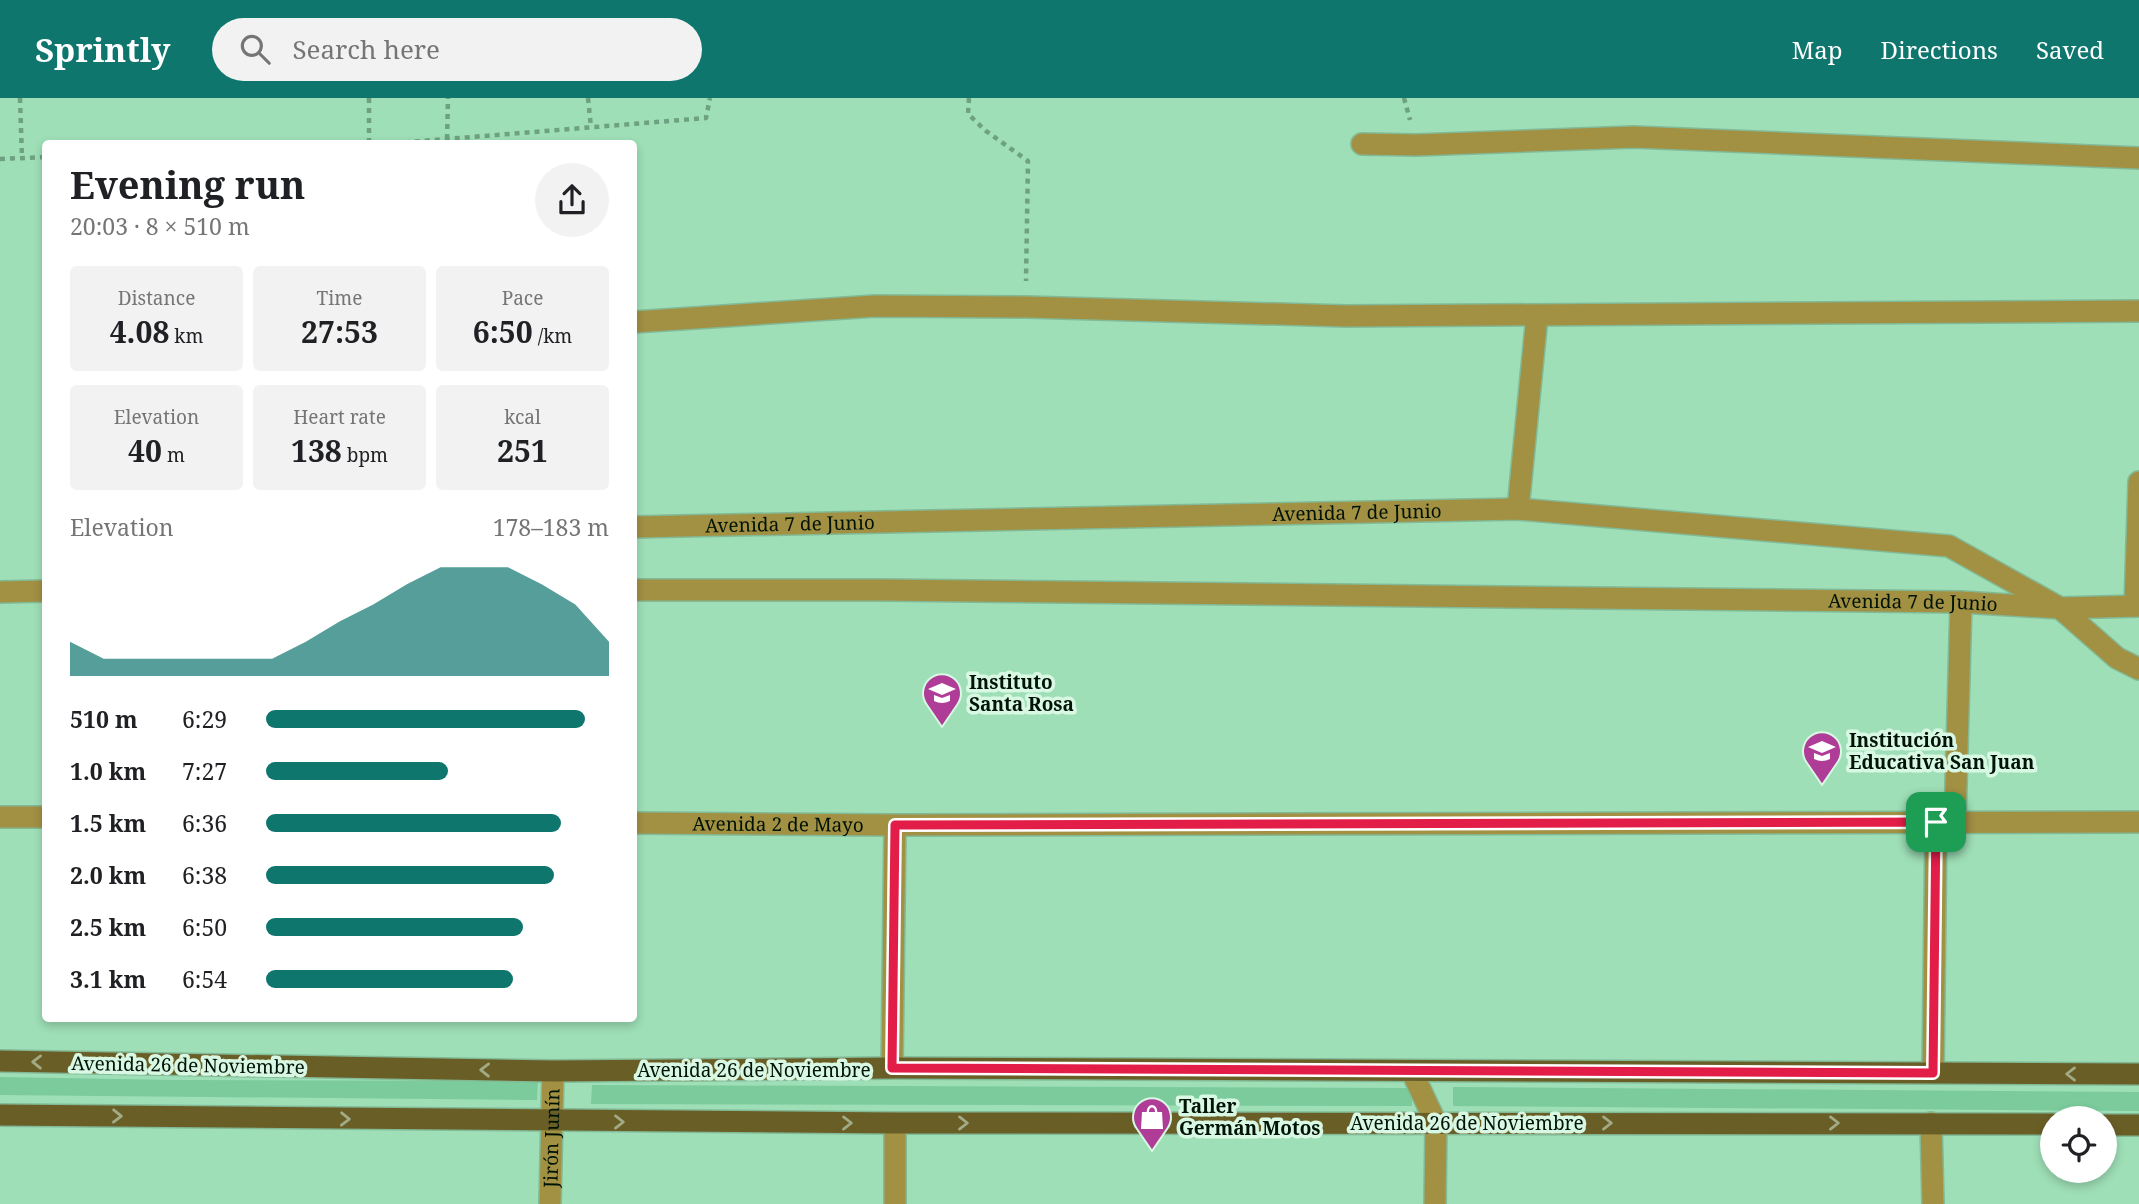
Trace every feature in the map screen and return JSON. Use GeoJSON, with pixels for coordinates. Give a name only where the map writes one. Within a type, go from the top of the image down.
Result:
{"type":"FeatureCollection","features":[{"type":"Feature","properties":{"kind":"main road","name":"Avenida 26 de Noviembre"},"geometry":{"type":"LineString","coordinates":[[0,1061],[553,1071],[892,1068],[2139,1074]]}},
{"type":"Feature","properties":{"kind":"main road","name":"Avenida 26 de Noviembre"},"geometry":{"type":"LineString","coordinates":[[0,1115],[895,1123],[2040,1124]]}},
{"type":"Feature","properties":{"kind":"main road"},"geometry":{"type":"LineString","coordinates":[[2117,1125],[2139,1125]]}},
{"type":"Feature","properties":{"kind":"street"},"geometry":{"type":"LineString","coordinates":[[1363,144],[1634,137],[2139,158]]}},
{"type":"Feature","properties":{"kind":"street"},"geometry":{"type":"LineString","coordinates":[[637,322],[875,306],[1026,307],[1346,316],[2139,311]]}},
{"type":"Feature","properties":{"kind":"street"},"geometry":{"type":"LineString","coordinates":[[1518,509],[1537,316]]}},
{"type":"Feature","properties":{"kind":"street"},"geometry":{"type":"LineString","coordinates":[[2137,606],[2139,482]]}},
{"type":"Feature","properties":{"kind":"street","name":"Avenida 7 de Junio"},"geometry":{"type":"LineString","coordinates":[[637,527],[1518,509],[1949,546],[2060,608]]}},
{"type":"Feature","properties":{"kind":"street","name":"Avenida 7 de Junio"},"geometry":{"type":"LineString","coordinates":[[637,590],[1961,602],[2060,608],[2137,606]]}},
{"type":"Feature","properties":{"kind":"street"},"geometry":{"type":"LineString","coordinates":[[0,592],[42,591]]}},
{"type":"Feature","properties":{"kind":"street"},"geometry":{"type":"LineString","coordinates":[[1933,1073],[1945,822],[1961,602]]}},
{"type":"Feature","properties":{"kind":"street"},"geometry":{"type":"LineString","coordinates":[[2060,608],[2117,658],[2139,669]]}},
{"type":"Feature","properties":{"kind":"street"},"geometry":{"type":"LineString","coordinates":[[0,817],[42,817]]}},
{"type":"Feature","properties":{"kind":"street","name":"Avenida 2 de Mayo"},"geometry":{"type":"LineString","coordinates":[[637,823],[895,825],[2139,822]]}},
{"type":"Feature","properties":{"kind":"street"},"geometry":{"type":"LineString","coordinates":[[892,1068],[895,825]]}},
{"type":"Feature","properties":{"kind":"street","name":"Jirón Junín"},"geometry":{"type":"LineString","coordinates":[[550,1204],[553,1071]]}},
{"type":"Feature","properties":{"kind":"street"},"geometry":{"type":"LineString","coordinates":[[1412,1072],[1436,1123],[1434,1204]]}},
{"type":"Feature","properties":{"kind":"street"},"geometry":{"type":"LineString","coordinates":[[895,1123],[895,1204]]}},
{"type":"Feature","properties":{"kind":"street"},"geometry":{"type":"LineString","coordinates":[[1931,1123],[1933,1204]]}},
{"type":"Feature","properties":{"kind":"path"},"geometry":{"type":"LineString","coordinates":[[20,98],[22,158]]}},
{"type":"Feature","properties":{"kind":"path"},"geometry":{"type":"LineString","coordinates":[[369,98],[369,140]]}},
{"type":"Feature","properties":{"kind":"path"},"geometry":{"type":"LineString","coordinates":[[447,139],[449,98]]}},
{"type":"Feature","properties":{"kind":"path"},"geometry":{"type":"LineString","coordinates":[[588,98],[591,127]]}},
{"type":"Feature","properties":{"kind":"path"},"geometry":{"type":"LineString","coordinates":[[435,140],[706,118],[710,98]]}},
{"type":"Feature","properties":{"kind":"path"},"geometry":{"type":"LineString","coordinates":[[969,98],[968,114],[986,131],[1028,161],[1026,307]]}},
{"type":"Feature","properties":{"kind":"path"},"geometry":{"type":"LineString","coordinates":[[0,159],[42,157]]}},
{"type":"Feature","properties":{"kind":"green space"},"geometry":{"type":"Polygon","coordinates":[[[0,1077],[538,1081],[537,1100],[0,1095],[0,1077]]]}},
{"type":"Feature","properties":{"kind":"green space"},"geometry":{"type":"Polygon","coordinates":[[[592,1085],[1412,1088],[1412,1106],[591,1104],[592,1085]]]}},
{"type":"Feature","properties":{"kind":"green space"},"geometry":{"type":"Polygon","coordinates":[[[1453,1087],[2139,1092],[2139,1111],[2117,1111],[2117,1106],[2040,1106],[2040,1110],[1453,1106],[1453,1087]]]}},
{"type":"Feature","properties":{"kind":"place","name":"Instituto Santa Rosa"},"geometry":{"type":"Point","coordinates":[942,727]}},
{"type":"Feature","properties":{"kind":"place","name":"Institución Educativa San Juan"},"geometry":{"type":"Point","coordinates":[1822,785]}},
{"type":"Feature","properties":{"kind":"place","name":"Taller Germán Motos"},"geometry":{"type":"Point","coordinates":[1152,1151]}},
{"type":"Feature","properties":{"kind":"route"},"geometry":{"type":"LineString","coordinates":[[1936,822],[1933,1073],[892,1068],[895,825],[1936,822]]}}]}
